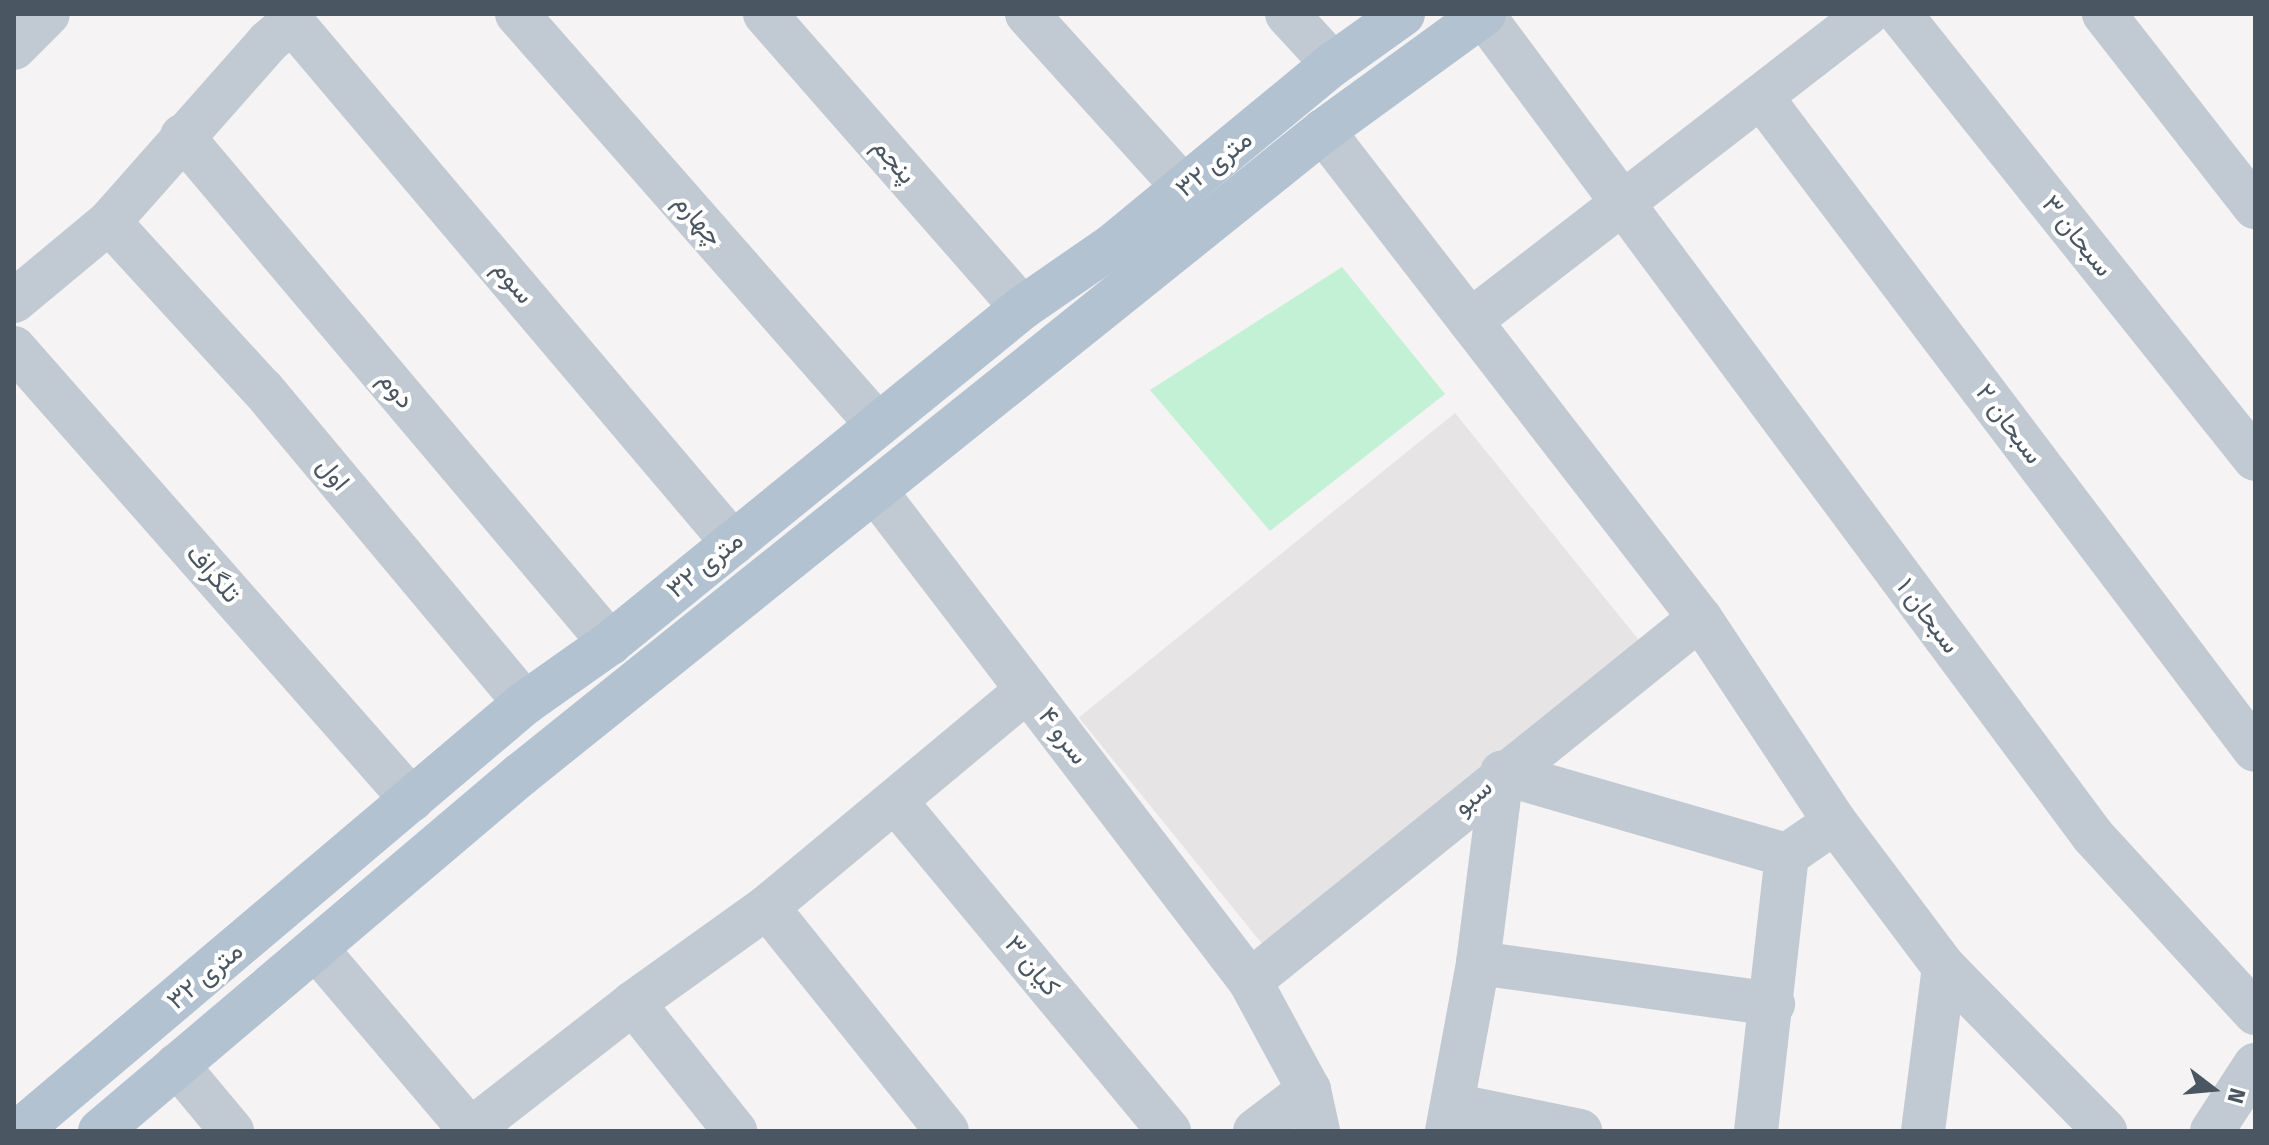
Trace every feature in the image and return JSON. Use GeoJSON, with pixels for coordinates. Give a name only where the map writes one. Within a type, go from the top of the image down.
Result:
{"type":"FeatureCollection","features":[{"type":"Feature","properties":{"kind":"main road","name":"۳۲ متری"},"geometry":{"type":"LineString","coordinates":[[19,1131],[525,703],[610,643],[1022,308],[1184,188],[1294,100],[1333,64],[1403,14]]}},
{"type":"Feature","properties":{"kind":"main road","name":"۳۲ متری"},"geometry":{"type":"LineString","coordinates":[[100,1131],[318,951],[520,775],[1323,131],[1483,14]]}},
{"type":"Feature","properties":{"kind":"main road"},"geometry":{"type":"LineString","coordinates":[[1294,100],[1323,131]]}},
{"type":"Feature","properties":{"kind":"street"},"geometry":{"type":"LineString","coordinates":[[14,48],[48,14]]}},
{"type":"Feature","properties":{"kind":"street","name":"چهارم"},"geometry":{"type":"LineString","coordinates":[[517,14],[878,425]]}},
{"type":"Feature","properties":{"kind":"street","name":"پنجم"},"geometry":{"type":"LineString","coordinates":[[765,14],[1022,308]]}},
{"type":"Feature","properties":{"kind":"street"},"geometry":{"type":"LineString","coordinates":[[1027,14],[1184,188]]}},
{"type":"Feature","properties":{"kind":"street"},"geometry":{"type":"LineString","coordinates":[[1287,14],[1333,64]]}},
{"type":"Feature","properties":{"kind":"street","name":"سبحان ۱"},"geometry":{"type":"LineString","coordinates":[[1483,14],[1620,203],[2093,836],[2255,1013]]}},
{"type":"Feature","properties":{"kind":"street"},"geometry":{"type":"LineString","coordinates":[[1470,321],[1867,14]]}},
{"type":"Feature","properties":{"kind":"street","name":"سبحان ۳"},"geometry":{"type":"LineString","coordinates":[[1900,14],[2255,459]]}},
{"type":"Feature","properties":{"kind":"street"},"geometry":{"type":"LineString","coordinates":[[2104,14],[2255,207]]}},
{"type":"Feature","properties":{"kind":"street","name":"سوم"},"geometry":{"type":"LineString","coordinates":[[182,136],[268,42],[292,22],[733,543]]}},
{"type":"Feature","properties":{"kind":"street","name":"سبحان ۲"},"geometry":{"type":"LineString","coordinates":[[1762,98],[2255,750]]}},
{"type":"Feature","properties":{"kind":"street"},"geometry":{"type":"LineString","coordinates":[[1323,131],[1700,618],[1835,822],[1944,967],[2105,1131]]}},
{"type":"Feature","properties":{"kind":"street"},"geometry":{"type":"LineString","coordinates":[[14,301],[121,238],[182,136]]}},
{"type":"Feature","properties":{"kind":"street","name":"دوم"},"geometry":{"type":"LineString","coordinates":[[182,136],[610,643]]}},
{"type":"Feature","properties":{"kind":"street","name":"اول"},"geometry":{"type":"LineString","coordinates":[[121,238],[262,389],[525,703]]}},
{"type":"Feature","properties":{"kind":"street","name":"تلگراف"},"geometry":{"type":"LineString","coordinates":[[14,348],[412,800]]}},
{"type":"Feature","properties":{"kind":"street","name":"سرو ۴"},"geometry":{"type":"LineString","coordinates":[[876,492],[1250,981],[1314,1110]]}},
{"type":"Feature","properties":{"kind":"street","name":"سبو"},"geometry":{"type":"LineString","coordinates":[[1250,981],[1502,773],[1700,618]]}},
{"type":"Feature","properties":{"kind":"street"},"geometry":{"type":"LineString","coordinates":[[318,951],[470,1131],[633,1003],[767,907],[1027,690]]}},
{"type":"Feature","properties":{"kind":"street"},"geometry":{"type":"LineString","coordinates":[[1580,1131],[1450,1118],[1478,963],[1502,773],[1787,855]]}},
{"type":"Feature","properties":{"kind":"street","name":"کیان ۳"},"geometry":{"type":"LineString","coordinates":[[895,801],[1169,1131]]}},
{"type":"Feature","properties":{"kind":"street"},"geometry":{"type":"LineString","coordinates":[[1787,855],[1835,822]]}},
{"type":"Feature","properties":{"kind":"street"},"geometry":{"type":"LineString","coordinates":[[1756,1131],[1773,1004],[1787,855]]}},
{"type":"Feature","properties":{"kind":"street"},"geometry":{"type":"LineString","coordinates":[[767,907],[947,1131]]}},
{"type":"Feature","properties":{"kind":"street"},"geometry":{"type":"LineString","coordinates":[[1478,963],[1773,1004]]}},
{"type":"Feature","properties":{"kind":"street"},"geometry":{"type":"LineString","coordinates":[[1923,1131],[1944,967]]}},
{"type":"Feature","properties":{"kind":"street"},"geometry":{"type":"LineString","coordinates":[[633,1003],[735,1131]]}},
{"type":"Feature","properties":{"kind":"street"},"geometry":{"type":"LineString","coordinates":[[177,1065],[232,1131]]}},
{"type":"Feature","properties":{"kind":"street"},"geometry":{"type":"LineString","coordinates":[[2212,1131],[2255,1065]]}},
{"type":"Feature","properties":{"kind":"street"},"geometry":{"type":"LineString","coordinates":[[1255,1131],[1314,1110]]}},
{"type":"Feature","properties":{"kind":"shaded area"},"geometry":{"type":"Polygon","coordinates":[[[1455,413],[1640,641],[1264,946],[1079,718],[1455,413]]]}},
{"type":"Feature","properties":{"kind":"green space"},"geometry":{"type":"Polygon","coordinates":[[[1342,267],[1445,394],[1270,531],[1150,390],[1342,267]]]}}]}
